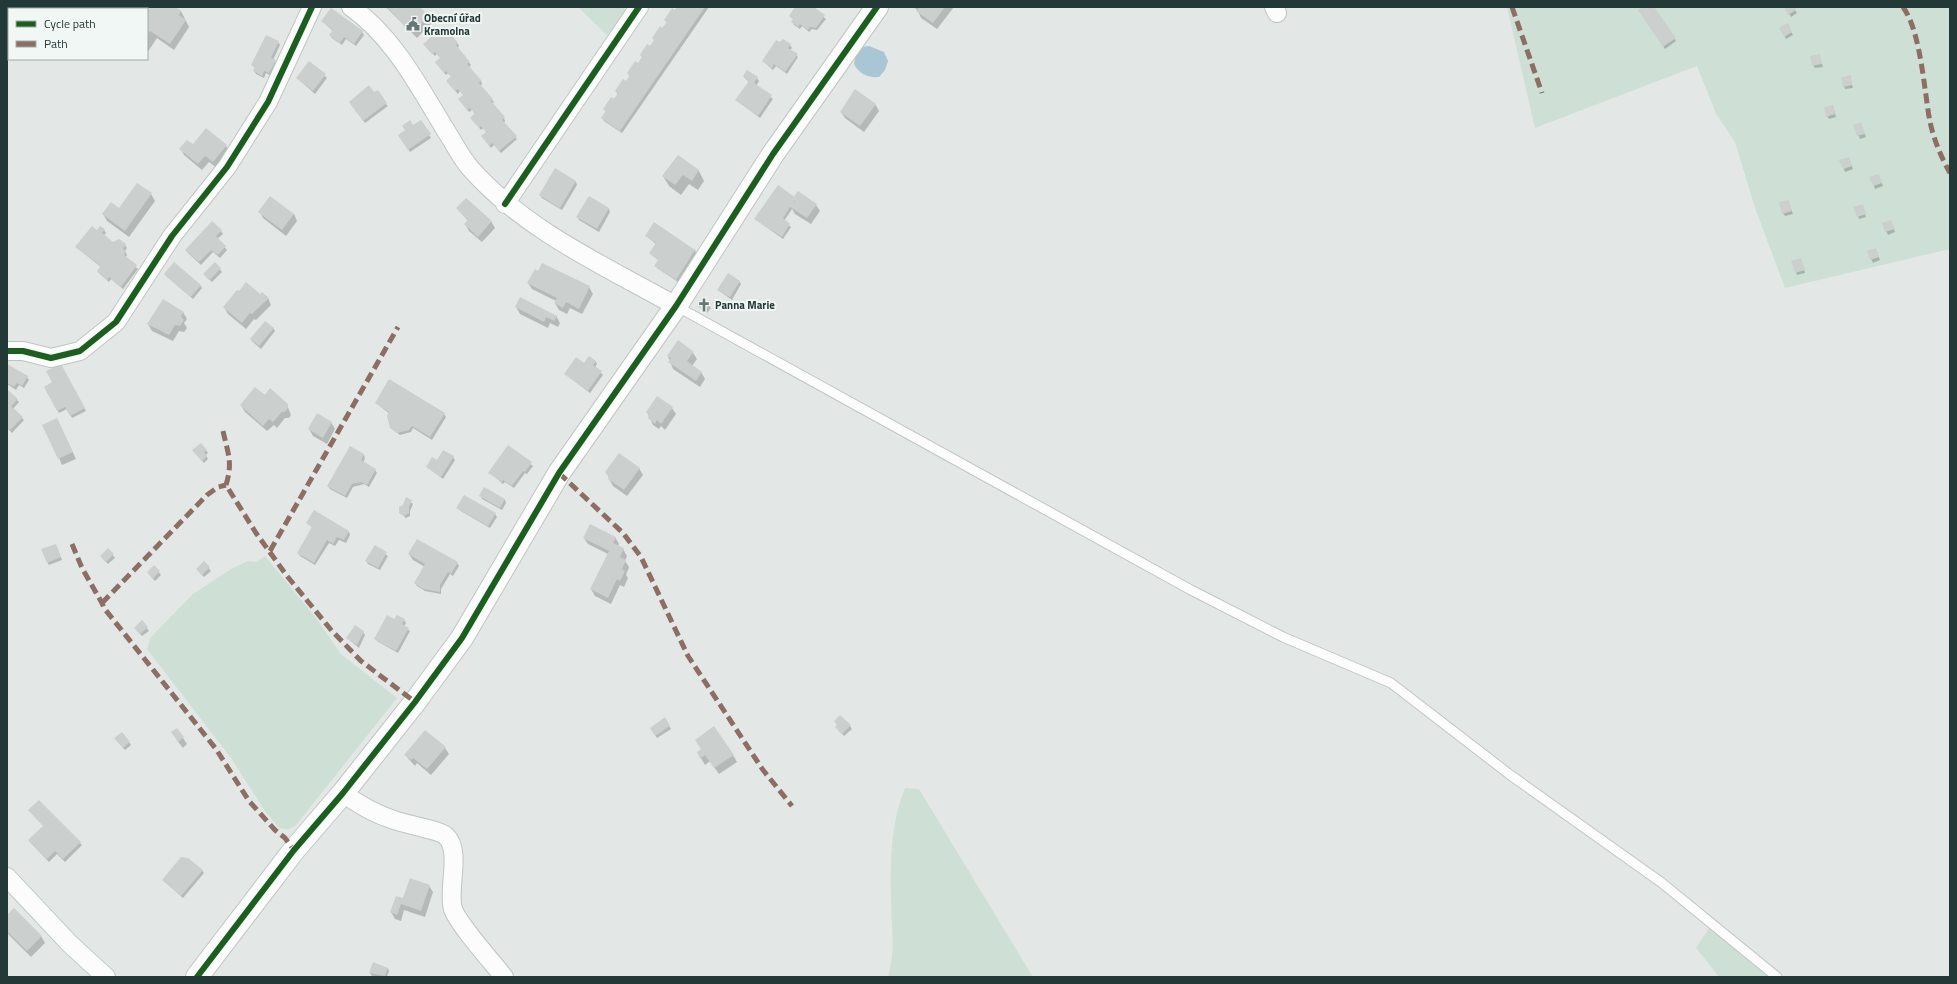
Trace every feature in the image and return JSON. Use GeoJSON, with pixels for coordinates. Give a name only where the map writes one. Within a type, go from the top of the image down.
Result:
{"type":"FeatureCollection","features":[{"type":"Feature","properties":{"kind":"street"},"geometry":{"type":"LineString","coordinates":[[7,351],[23,352],[51,358],[80,351],[116,322],[172,236],[227,167],[268,102],[312,7]]}},
{"type":"Feature","properties":{"kind":"street"},"geometry":{"type":"LineString","coordinates":[[351,7],[362,14],[394,48],[470,168],[505,204],[551,236],[676,306]]}},
{"type":"Feature","properties":{"kind":"street"},"geometry":{"type":"LineString","coordinates":[[505,204],[639,7]]}},
{"type":"Feature","properties":{"kind":"street"},"geometry":{"type":"LineString","coordinates":[[197,977],[294,850],[343,793],[415,702],[462,638],[559,473],[676,306],[773,154],[877,7]]}},
{"type":"Feature","properties":{"kind":"street"},"geometry":{"type":"LineString","coordinates":[[343,793],[362,807],[393,820],[418,828],[437,831],[446,836],[451,844],[453,856],[450,896],[453,911],[504,977]]}},
{"type":"Feature","properties":{"kind":"street"},"geometry":{"type":"LineString","coordinates":[[7,877],[70,944],[106,977]]}},
{"type":"Feature","properties":{"kind":"lane"},"geometry":{"type":"LineString","coordinates":[[676,306],[1191,590],[1283,637],[1390,683],[1509,774],[1662,883],[1777,977]]}},
{"type":"Feature","properties":{"kind":"green space"},"geometry":{"type":"Polygon","coordinates":[[[578,7],[623,7],[628,12],[607,35],[578,7]]]}},
{"type":"Feature","properties":{"kind":"green space"},"geometry":{"type":"Polygon","coordinates":[[[1507,7],[1950,7],[1950,249],[1785,288],[1755,208],[1735,142],[1716,114],[1697,66],[1535,128],[1507,7]]]}},
{"type":"Feature","properties":{"kind":"green space"},"geometry":{"type":"Polygon","coordinates":[[[265,556],[316,618],[341,654],[397,698],[297,824],[287,829],[279,828],[265,811],[231,758],[147,649],[151,637],[193,594],[231,569],[248,561],[256,562],[265,556]]]}},
{"type":"Feature","properties":{"kind":"green space"},"geometry":{"type":"Polygon","coordinates":[[[905,788],[919,789],[1033,977],[888,977],[892,957],[892,842],[900,801],[905,788]]]}},
{"type":"Feature","properties":{"kind":"green space"},"geometry":{"type":"Polygon","coordinates":[[[1713,922],[1783,977],[1719,977],[1696,948],[1713,922]]]}},
{"type":"Feature","properties":{"kind":"water"},"geometry":{"type":"Polygon","coordinates":[[[869,46],[884,52],[888,61],[885,70],[879,77],[864,75],[854,64],[856,55],[862,47],[869,46]]]}},
{"type":"Feature","properties":{"kind":"building"},"geometry":{"type":"Polygon","coordinates":[[[176,7],[181,11],[179,15],[186,20],[170,44],[150,31],[148,34],[148,8],[136,8],[176,7]]]}},
{"type":"Feature","properties":{"kind":"building","name":"Obecní úřad Kramolna"},"geometry":{"type":"Polygon","coordinates":[[[387,7],[420,7],[429,16],[412,33],[387,7]]]}},
{"type":"Feature","properties":{"kind":"building"},"geometry":{"type":"Polygon","coordinates":[[[677,7],[705,7],[620,131],[601,118],[606,111],[603,109],[611,97],[614,99],[618,93],[615,91],[623,79],[626,81],[630,75],[627,73],[635,61],[638,63],[642,57],[640,55],[647,44],[650,46],[654,40],[652,38],[660,26],[662,28],[667,22],[664,20],[672,8],[675,10],[677,7]]]}},
{"type":"Feature","properties":{"kind":"building"},"geometry":{"type":"Polygon","coordinates":[[[795,7],[814,7],[825,15],[816,28],[810,27],[808,30],[800,24],[798,27],[791,22],[793,19],[789,16],[795,7]]]}},
{"type":"Feature","properties":{"kind":"building"},"geometry":{"type":"Polygon","coordinates":[[[917,7],[945,7],[933,23],[916,11],[919,8],[917,7]]]}},
{"type":"Feature","properties":{"kind":"building"},"geometry":{"type":"Polygon","coordinates":[[[1642,7],[1654,7],[1676,38],[1663,47],[1638,10],[1642,7]]]}},
{"type":"Feature","properties":{"kind":"building"},"geometry":{"type":"Polygon","coordinates":[[[1784,7],[1795,7],[1796,10],[1788,15],[1784,7]]]}},
{"type":"Feature","properties":{"kind":"building"},"geometry":{"type":"Polygon","coordinates":[[[331,8],[363,31],[354,44],[344,37],[340,43],[329,35],[333,30],[321,21],[331,8]]]}},
{"type":"Feature","properties":{"kind":"building"},"geometry":{"type":"Polygon","coordinates":[[[1788,23],[1792,32],[1784,37],[1779,28],[1788,23]]]}},
{"type":"Feature","properties":{"kind":"building"},"geometry":{"type":"Polygon","coordinates":[[[444,26],[458,43],[456,45],[470,62],[467,64],[481,80],[479,83],[493,99],[491,101],[505,117],[502,120],[517,136],[499,151],[492,143],[489,146],[481,136],[486,132],[481,126],[479,128],[470,118],[475,113],[470,108],[467,110],[458,99],[463,95],[458,89],[455,91],[446,81],[451,76],[446,71],[444,73],[435,62],[440,58],[435,52],[432,54],[423,44],[444,26]]]}},
{"type":"Feature","properties":{"kind":"building"},"geometry":{"type":"Polygon","coordinates":[[[266,35],[279,41],[271,58],[276,60],[269,73],[264,71],[262,76],[253,71],[255,67],[251,65],[266,35]]]}},
{"type":"Feature","properties":{"kind":"building"},"geometry":{"type":"Polygon","coordinates":[[[783,39],[791,44],[788,48],[798,54],[785,72],[774,64],[772,68],[762,61],[776,40],[780,42],[783,39]]]}},
{"type":"Feature","properties":{"kind":"building"},"geometry":{"type":"Polygon","coordinates":[[[1820,54],[1822,64],[1812,66],[1810,56],[1820,54]]]}},
{"type":"Feature","properties":{"kind":"building"},"geometry":{"type":"Polygon","coordinates":[[[309,61],[326,74],[313,91],[296,78],[309,61]]]}},
{"type":"Feature","properties":{"kind":"building"},"geometry":{"type":"Polygon","coordinates":[[[747,70],[758,77],[754,83],[772,95],[758,116],[735,100],[749,81],[743,76],[747,70]]]}},
{"type":"Feature","properties":{"kind":"building"},"geometry":{"type":"Polygon","coordinates":[[[1851,75],[1852,85],[1843,87],[1841,77],[1851,75]]]}},
{"type":"Feature","properties":{"kind":"building"},"geometry":{"type":"Polygon","coordinates":[[[369,85],[374,92],[378,90],[387,103],[363,121],[349,102],[369,85]]]}},
{"type":"Feature","properties":{"kind":"building"},"geometry":{"type":"Polygon","coordinates":[[[855,89],[876,104],[860,126],[840,112],[855,89]]]}},
{"type":"Feature","properties":{"kind":"building"},"geometry":{"type":"Polygon","coordinates":[[[1833,105],[1835,114],[1826,117],[1824,107],[1833,105]]]}},
{"type":"Feature","properties":{"kind":"building"},"geometry":{"type":"Polygon","coordinates":[[[410,120],[413,125],[421,120],[431,134],[408,150],[398,135],[405,130],[402,126],[410,120]]]}},
{"type":"Feature","properties":{"kind":"building"},"geometry":{"type":"Polygon","coordinates":[[[1861,122],[1865,134],[1857,136],[1853,125],[1861,122]]]}},
{"type":"Feature","properties":{"kind":"building"},"geometry":{"type":"Polygon","coordinates":[[[206,128],[227,145],[213,162],[205,156],[198,164],[179,149],[187,140],[193,144],[206,128]]]}},
{"type":"Feature","properties":{"kind":"building"},"geometry":{"type":"Polygon","coordinates":[[[678,155],[699,170],[692,181],[683,175],[675,185],[662,176],[678,155]]]}},
{"type":"Feature","properties":{"kind":"building"},"geometry":{"type":"Polygon","coordinates":[[[1849,157],[1852,166],[1843,169],[1839,160],[1849,157]]]}},
{"type":"Feature","properties":{"kind":"building"},"geometry":{"type":"Polygon","coordinates":[[[555,168],[576,181],[560,208],[539,195],[555,168]]]}},
{"type":"Feature","properties":{"kind":"building"},"geometry":{"type":"Polygon","coordinates":[[[1879,174],[1882,183],[1873,186],[1869,177],[1879,174]]]}},
{"type":"Feature","properties":{"kind":"building"},"geometry":{"type":"Polygon","coordinates":[[[137,183],[152,193],[125,231],[102,214],[111,202],[119,208],[137,183]]]}},
{"type":"Feature","properties":{"kind":"building"},"geometry":{"type":"Polygon","coordinates":[[[778,185],[796,198],[793,203],[797,198],[794,196],[798,191],[817,204],[807,218],[790,207],[783,218],[790,224],[782,237],[754,219],[778,185]]]}},
{"type":"Feature","properties":{"kind":"building"},"geometry":{"type":"Polygon","coordinates":[[[270,196],[294,214],[282,230],[258,212],[270,196]]]}},
{"type":"Feature","properties":{"kind":"building"},"geometry":{"type":"Polygon","coordinates":[[[589,196],[609,208],[597,229],[576,217],[589,196]]]}},
{"type":"Feature","properties":{"kind":"building"},"geometry":{"type":"Polygon","coordinates":[[[466,198],[492,221],[478,237],[464,224],[468,220],[456,208],[466,198]]]}},
{"type":"Feature","properties":{"kind":"building"},"geometry":{"type":"Polygon","coordinates":[[[1789,200],[1792,211],[1782,214],[1779,202],[1789,200]]]}},
{"type":"Feature","properties":{"kind":"building"},"geometry":{"type":"Polygon","coordinates":[[[1863,204],[1866,214],[1857,217],[1853,207],[1863,204]]]}},
{"type":"Feature","properties":{"kind":"building"},"geometry":{"type":"Polygon","coordinates":[[[1891,220],[1895,229],[1885,232],[1882,223],[1891,220]]]}},
{"type":"Feature","properties":{"kind":"building"},"geometry":{"type":"Polygon","coordinates":[[[212,221],[222,230],[216,236],[226,246],[218,255],[211,250],[199,262],[185,250],[212,221]]]}},
{"type":"Feature","properties":{"kind":"building"},"geometry":{"type":"Polygon","coordinates":[[[654,222],[695,250],[676,280],[654,266],[658,260],[649,253],[656,243],[645,236],[654,222]]]}},
{"type":"Feature","properties":{"kind":"building"},"geometry":{"type":"Polygon","coordinates":[[[92,226],[97,230],[100,226],[105,229],[102,233],[113,242],[119,239],[126,244],[123,249],[126,251],[124,255],[137,265],[121,287],[109,277],[107,280],[97,271],[101,266],[75,247],[92,226]]]}},
{"type":"Feature","properties":{"kind":"building"},"geometry":{"type":"Polygon","coordinates":[[[1876,248],[1879,257],[1870,260],[1867,251],[1876,248]]]}},
{"type":"Feature","properties":{"kind":"building"},"geometry":{"type":"Polygon","coordinates":[[[1801,258],[1805,270],[1795,273],[1791,261],[1801,258]]]}},
{"type":"Feature","properties":{"kind":"building"},"geometry":{"type":"Polygon","coordinates":[[[174,262],[201,285],[191,297],[164,274],[174,262]]]}},
{"type":"Feature","properties":{"kind":"building"},"geometry":{"type":"Polygon","coordinates":[[[215,262],[221,268],[210,280],[203,274],[215,262]]]}},
{"type":"Feature","properties":{"kind":"building"},"geometry":{"type":"Polygon","coordinates":[[[542,263],[590,286],[579,309],[566,302],[563,308],[554,303],[557,298],[527,283],[535,269],[538,271],[542,263]]]}},
{"type":"Feature","properties":{"kind":"building"},"geometry":{"type":"Polygon","coordinates":[[[728,273],[740,281],[730,297],[717,290],[728,273]]]}},
{"type":"Feature","properties":{"kind":"building"},"geometry":{"type":"Polygon","coordinates":[[[246,282],[260,294],[262,292],[269,298],[252,314],[250,313],[242,323],[223,307],[237,290],[239,291],[246,282]]]}},
{"type":"Feature","properties":{"kind":"building"},"geometry":{"type":"Polygon","coordinates":[[[520,297],[557,316],[554,321],[546,317],[544,322],[515,307],[520,297]]]}},
{"type":"Feature","properties":{"kind":"building"},"geometry":{"type":"Polygon","coordinates":[[[163,299],[184,312],[181,316],[184,320],[180,326],[175,325],[169,335],[147,324],[163,299]]]}},
{"type":"Feature","properties":{"kind":"building","name":"Panna Marie"},"geometry":{"type":"Polygon","coordinates":[[[702,299],[710,304],[705,311],[697,306],[702,299]]]}},
{"type":"Feature","properties":{"kind":"building"},"geometry":{"type":"Polygon","coordinates":[[[265,321],[274,328],[259,346],[250,339],[265,321]]]}},
{"type":"Feature","properties":{"kind":"building"},"geometry":{"type":"Polygon","coordinates":[[[678,340],[694,352],[687,361],[702,372],[696,381],[668,362],[671,358],[667,356],[678,340]]]}},
{"type":"Feature","properties":{"kind":"building"},"geometry":{"type":"Polygon","coordinates":[[[589,356],[596,361],[593,365],[602,371],[588,391],[564,374],[576,357],[584,363],[589,356]]]}},
{"type":"Feature","properties":{"kind":"building"},"geometry":{"type":"Polygon","coordinates":[[[7,364],[28,376],[22,386],[17,383],[14,387],[7,383],[7,364]]]}},
{"type":"Feature","properties":{"kind":"building"},"geometry":{"type":"Polygon","coordinates":[[[61,364],[85,408],[70,416],[65,407],[57,411],[44,387],[52,382],[46,371],[61,364]]]}},
{"type":"Feature","properties":{"kind":"building"},"geometry":{"type":"Polygon","coordinates":[[[389,379],[445,413],[430,437],[412,426],[409,430],[397,433],[390,428],[387,416],[389,412],[375,403],[389,379]]]}},
{"type":"Feature","properties":{"kind":"building"},"geometry":{"type":"Polygon","coordinates":[[[255,387],[265,395],[270,388],[288,404],[288,408],[285,412],[282,412],[273,422],[269,419],[263,426],[240,405],[255,387]]]}},
{"type":"Feature","properties":{"kind":"building"},"geometry":{"type":"Polygon","coordinates":[[[7,389],[18,399],[11,406],[23,417],[10,430],[7,428],[7,389]]]}},
{"type":"Feature","properties":{"kind":"building"},"geometry":{"type":"Polygon","coordinates":[[[657,396],[673,407],[661,424],[657,420],[655,424],[648,418],[649,415],[646,412],[657,396]]]}},
{"type":"Feature","properties":{"kind":"building"},"geometry":{"type":"Polygon","coordinates":[[[317,413],[332,422],[323,438],[308,429],[317,413]]]}},
{"type":"Feature","properties":{"kind":"building"},"geometry":{"type":"Polygon","coordinates":[[[57,418],[73,452],[58,459],[42,425],[57,418]]]}},
{"type":"Feature","properties":{"kind":"building"},"geometry":{"type":"Polygon","coordinates":[[[201,443],[207,450],[204,452],[207,456],[202,461],[192,450],[201,443]]]}},
{"type":"Feature","properties":{"kind":"building"},"geometry":{"type":"Polygon","coordinates":[[[508,445],[532,462],[512,486],[503,480],[502,482],[488,473],[508,445]]]}},
{"type":"Feature","properties":{"kind":"building"},"geometry":{"type":"Polygon","coordinates":[[[350,446],[364,454],[361,460],[376,469],[367,485],[361,482],[352,484],[345,496],[327,486],[350,446]]]}},
{"type":"Feature","properties":{"kind":"building"},"geometry":{"type":"Polygon","coordinates":[[[443,450],[454,456],[441,477],[426,467],[432,457],[437,460],[443,450]]]}},
{"type":"Feature","properties":{"kind":"building"},"geometry":{"type":"Polygon","coordinates":[[[619,453],[640,468],[624,490],[608,479],[605,472],[619,453]]]}},
{"type":"Feature","properties":{"kind":"building"},"geometry":{"type":"Polygon","coordinates":[[[484,487],[505,499],[500,508],[479,496],[484,487]]]}},
{"type":"Feature","properties":{"kind":"building"},"geometry":{"type":"Polygon","coordinates":[[[464,495],[496,513],[488,526],[456,508],[464,495]]]}},
{"type":"Feature","properties":{"kind":"building"},"geometry":{"type":"Polygon","coordinates":[[[406,497],[412,500],[409,507],[409,513],[404,516],[399,513],[399,507],[403,505],[406,497]]]}},
{"type":"Feature","properties":{"kind":"building"},"geometry":{"type":"Polygon","coordinates":[[[314,510],[349,531],[344,540],[337,537],[333,544],[327,540],[314,563],[297,553],[312,527],[306,523],[314,510]]]}},
{"type":"Feature","properties":{"kind":"building"},"geometry":{"type":"Polygon","coordinates":[[[590,524],[616,537],[613,543],[624,548],[620,557],[626,560],[622,569],[625,571],[620,581],[617,579],[608,598],[590,589],[609,551],[583,538],[590,524]]]}},
{"type":"Feature","properties":{"kind":"building"},"geometry":{"type":"Polygon","coordinates":[[[417,539],[458,562],[451,574],[448,572],[440,585],[440,592],[423,589],[414,583],[425,564],[408,554],[417,539]]]}},
{"type":"Feature","properties":{"kind":"building"},"geometry":{"type":"Polygon","coordinates":[[[56,544],[61,557],[47,563],[41,549],[56,544]]]}},
{"type":"Feature","properties":{"kind":"building"},"geometry":{"type":"Polygon","coordinates":[[[375,545],[387,552],[378,568],[365,561],[375,545]]]}},
{"type":"Feature","properties":{"kind":"building"},"geometry":{"type":"Polygon","coordinates":[[[108,548],[114,554],[106,562],[100,556],[108,548]]]}},
{"type":"Feature","properties":{"kind":"building"},"geometry":{"type":"Polygon","coordinates":[[[204,561],[210,567],[202,575],[196,569],[204,561]]]}},
{"type":"Feature","properties":{"kind":"building"},"geometry":{"type":"Polygon","coordinates":[[[154,565],[160,571],[153,579],[147,572],[154,565]]]}},
{"type":"Feature","properties":{"kind":"building"},"geometry":{"type":"Polygon","coordinates":[[[387,615],[394,619],[397,615],[405,619],[402,624],[409,628],[396,651],[374,639],[387,615]]]}},
{"type":"Feature","properties":{"kind":"building"},"geometry":{"type":"Polygon","coordinates":[[[142,620],[148,627],[140,634],[134,628],[142,620]]]}},
{"type":"Feature","properties":{"kind":"building"},"geometry":{"type":"Polygon","coordinates":[[[355,625],[364,631],[357,645],[346,638],[355,625]]]}},
{"type":"Feature","properties":{"kind":"building"},"geometry":{"type":"Polygon","coordinates":[[[840,715],[851,725],[842,734],[835,727],[837,725],[834,721],[840,715]]]}},
{"type":"Feature","properties":{"kind":"building"},"geometry":{"type":"Polygon","coordinates":[[[665,717],[670,726],[655,736],[650,728],[665,717]]]}},
{"type":"Feature","properties":{"kind":"building"},"geometry":{"type":"Polygon","coordinates":[[[714,726],[734,755],[714,768],[705,755],[700,759],[697,752],[701,749],[695,740],[714,726]]]}},
{"type":"Feature","properties":{"kind":"building"},"geometry":{"type":"Polygon","coordinates":[[[177,728],[184,737],[178,742],[171,732],[177,728]]]}},
{"type":"Feature","properties":{"kind":"building"},"geometry":{"type":"Polygon","coordinates":[[[425,730],[446,747],[427,769],[413,758],[411,760],[404,755],[425,730]]]}},
{"type":"Feature","properties":{"kind":"building"},"geometry":{"type":"Polygon","coordinates":[[[122,732],[130,742],[123,748],[114,738],[122,732]]]}},
{"type":"Feature","properties":{"kind":"building"},"geometry":{"type":"Polygon","coordinates":[[[39,800],[81,842],[63,859],[55,851],[47,859],[28,840],[43,826],[28,810],[39,800]]]}},
{"type":"Feature","properties":{"kind":"building"},"geometry":{"type":"Polygon","coordinates":[[[181,857],[188,858],[203,870],[181,896],[162,880],[181,857]]]}},
{"type":"Feature","properties":{"kind":"building"},"geometry":{"type":"Polygon","coordinates":[[[410,878],[430,885],[421,911],[401,904],[397,915],[390,912],[396,896],[403,898],[410,878]]]}},
{"type":"Feature","properties":{"kind":"building"},"geometry":{"type":"Polygon","coordinates":[[[14,908],[42,936],[27,951],[7,931],[7,915],[14,908]]]}},
{"type":"Feature","properties":{"kind":"building"},"geometry":{"type":"Polygon","coordinates":[[[373,962],[388,968],[385,976],[369,973],[373,962]]]}},
{"type":"Feature","properties":{"kind":"marked path"},"geometry":{"type":"LineString","coordinates":[[1512,7],[1542,93]]}},
{"type":"Feature","properties":{"kind":"marked path"},"geometry":{"type":"LineString","coordinates":[[1903,7],[1909,18],[1918,46],[1930,122],[1938,148],[1950,173]]}},
{"type":"Feature","properties":{"kind":"marked path"},"geometry":{"type":"LineString","coordinates":[[270,551],[398,327]]}},
{"type":"Feature","properties":{"kind":"marked path"},"geometry":{"type":"LineString","coordinates":[[223,431],[229,464],[226,485],[256,533],[287,576],[332,631],[361,661],[415,702]]}},
{"type":"Feature","properties":{"kind":"marked path"},"geometry":{"type":"LineString","coordinates":[[559,473],[623,533],[641,557],[688,656],[763,770],[792,806]]}},
{"type":"Feature","properties":{"kind":"marked path"},"geometry":{"type":"LineString","coordinates":[[102,603],[207,495],[218,487],[226,485]]}},
{"type":"Feature","properties":{"kind":"marked path"},"geometry":{"type":"LineString","coordinates":[[72,544],[82,568],[104,608],[216,749],[249,801],[275,830],[285,838],[294,850]]}},
{"type":"Feature","properties":{"kind":"cycle path"},"geometry":{"type":"LineString","coordinates":[[7,351],[23,351],[51,358],[80,351],[116,322],[172,236],[227,167],[268,102],[312,7]]}},
{"type":"Feature","properties":{"kind":"cycle path"},"geometry":{"type":"LineString","coordinates":[[505,204],[639,7]]}},
{"type":"Feature","properties":{"kind":"cycle path"},"geometry":{"type":"LineString","coordinates":[[197,977],[294,850],[343,793],[415,702],[462,638],[559,473],[676,306],[773,154],[877,7]]}},
{"type":"Feature","properties":{"kind":"place","name":"Obecní úřad Kramolna"},"geometry":{"type":"Point","coordinates":[413,24]}},
{"type":"Feature","properties":{"kind":"place","name":"Panna Marie"},"geometry":{"type":"Point","coordinates":[704,305]}}]}
